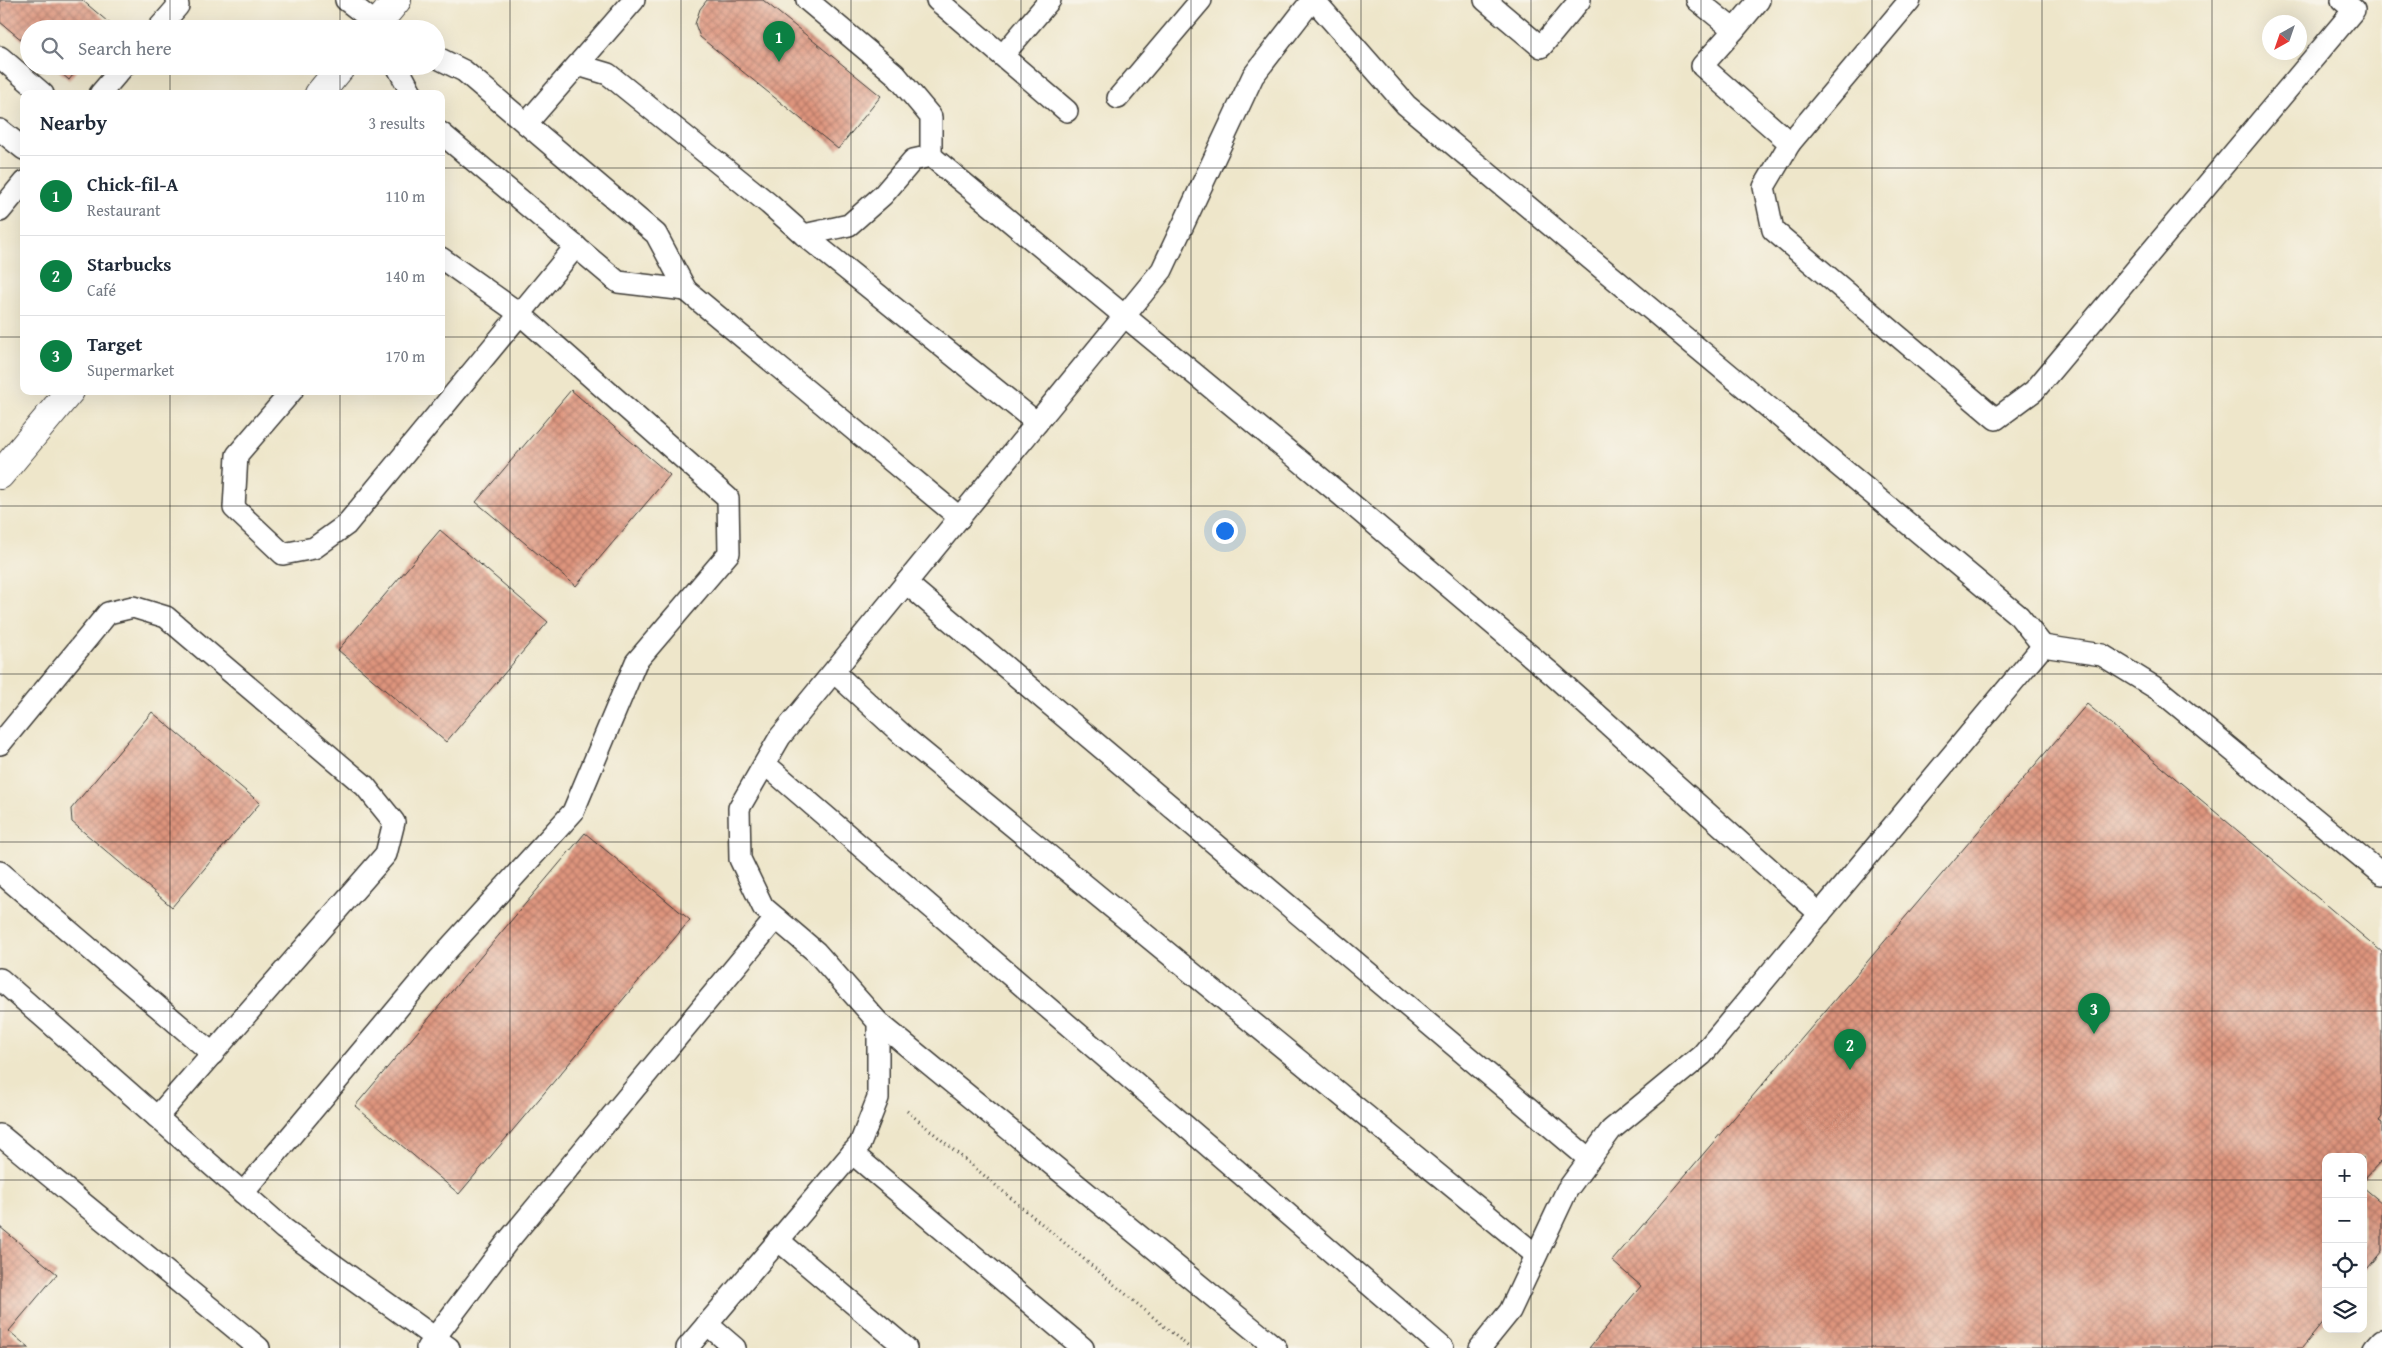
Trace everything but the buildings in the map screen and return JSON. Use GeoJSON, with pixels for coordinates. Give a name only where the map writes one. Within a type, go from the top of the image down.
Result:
{"type":"FeatureCollection","features":[{"type":"Feature","properties":{"kind":"street"},"geometry":{"type":"LineString","coordinates":[[383,20],[397,0]]}},
{"type":"Feature","properties":{"kind":"street"},"geometry":{"type":"LineString","coordinates":[[322,90],[335,75]]}},
{"type":"Feature","properties":{"kind":"street"},"geometry":{"type":"LineString","coordinates":[[0,476],[67,395]]}},
{"type":"Feature","properties":{"kind":"lane"},"geometry":{"type":"LineString","coordinates":[[166,20],[178,6],[177,0]]}},
{"type":"Feature","properties":{"kind":"lane"},"geometry":{"type":"LineString","coordinates":[[346,0],[369,20]]}},
{"type":"Feature","properties":{"kind":"lane"},"geometry":{"type":"LineString","coordinates":[[526,124],[634,0]]}},
{"type":"Feature","properties":{"kind":"lane"},"geometry":{"type":"LineString","coordinates":[[807,0],[895,74],[931,117],[932,156]]}},
{"type":"Feature","properties":{"kind":"lane"},"geometry":{"type":"LineString","coordinates":[[937,0],[1003,54],[1067,111]]}},
{"type":"Feature","properties":{"kind":"lane"},"geometry":{"type":"LineString","coordinates":[[1003,54],[1050,0]]}},
{"type":"Feature","properties":{"kind":"lane"},"geometry":{"type":"LineString","coordinates":[[1118,98],[1201,0]]}},
{"type":"Feature","properties":{"kind":"lane"},"geometry":{"type":"LineString","coordinates":[[1276,1348],[878,1022],[816,952],[764,907],[740,860],[739,808],[780,737],[1162,270],[1253,76],[1313,0],[1406,105],[2019,616],[2043,646],[2102,655],[2159,690],[2382,874]]}},
{"type":"Feature","properties":{"kind":"lane"},"geometry":{"type":"LineString","coordinates":[[1485,0],[1541,47],[1580,0]]}},
{"type":"Feature","properties":{"kind":"lane"},"geometry":{"type":"LineString","coordinates":[[1697,0],[1734,30]]}},
{"type":"Feature","properties":{"kind":"lane"},"geometry":{"type":"LineString","coordinates":[[1759,0],[1702,66],[1790,143]]}},
{"type":"Feature","properties":{"kind":"lane"},"geometry":{"type":"LineString","coordinates":[[1910,0],[1790,143],[1764,187],[1773,230],[1996,419],[2034,391],[2354,10],[2342,0]]}},
{"type":"Feature","properties":{"kind":"lane"},"geometry":{"type":"LineString","coordinates":[[0,57],[20,74]]}},
{"type":"Feature","properties":{"kind":"lane"},"geometry":{"type":"LineString","coordinates":[[445,61],[464,71],[656,234],[686,290],[960,518]]}},
{"type":"Feature","properties":{"kind":"lane"},"geometry":{"type":"LineString","coordinates":[[578,65],[608,74],[1037,423]]}},
{"type":"Feature","properties":{"kind":"lane"},"geometry":{"type":"LineString","coordinates":[[21,75],[38,90]]}},
{"type":"Feature","properties":{"kind":"lane"},"geometry":{"type":"LineString","coordinates":[[103,90],[116,75]]}},
{"type":"Feature","properties":{"kind":"lane"},"geometry":{"type":"LineString","coordinates":[[402,75],[410,90]]}},
{"type":"Feature","properties":{"kind":"lane"},"geometry":{"type":"LineString","coordinates":[[0,130],[20,146]]}},
{"type":"Feature","properties":{"kind":"lane"},"geometry":{"type":"LineString","coordinates":[[445,136],[618,282],[686,290]]}},
{"type":"Feature","properties":{"kind":"lane"},"geometry":{"type":"LineString","coordinates":[[804,235],[849,226],[883,195],[913,160],[932,156],[1335,490],[1552,674],[1820,914]]}},
{"type":"Feature","properties":{"kind":"lane"},"geometry":{"type":"LineString","coordinates":[[0,211],[20,187]]}},
{"type":"Feature","properties":{"kind":"lane"},"geometry":{"type":"LineString","coordinates":[[289,395],[237,455],[234,508],[283,554],[314,548],[346,525],[576,246]]}},
{"type":"Feature","properties":{"kind":"lane"},"geometry":{"type":"LineString","coordinates":[[243,1192],[440,958],[574,812],[636,662],[729,553],[728,498],[520,314],[445,261]]}},
{"type":"Feature","properties":{"kind":"lane"},"geometry":{"type":"LineString","coordinates":[[906,583],[1589,1160]]}},
{"type":"Feature","properties":{"kind":"lane"},"geometry":{"type":"LineString","coordinates":[[0,744],[108,613],[133,607],[166,617],[364,786],[394,822],[386,854],[157,1117]]}},
{"type":"Feature","properties":{"kind":"lane"},"geometry":{"type":"LineString","coordinates":[[1480,1348],[1510,1312],[1566,1190],[1611,1130],[1702,1056],[2043,646]]}},
{"type":"Feature","properties":{"kind":"lane"},"geometry":{"type":"LineString","coordinates":[[834,672],[908,740],[1536,1255]]}},
{"type":"Feature","properties":{"kind":"lane"},"geometry":{"type":"LineString","coordinates":[[765,764],[1443,1348]]}},
{"type":"Feature","properties":{"kind":"lane"},"geometry":{"type":"LineString","coordinates":[[0,872],[213,1054]]}},
{"type":"Feature","properties":{"kind":"lane"},"geometry":{"type":"LineString","coordinates":[[0,979],[284,1229],[437,1345],[508,1241],[776,918]]}},
{"type":"Feature","properties":{"kind":"lane"},"geometry":{"type":"LineString","coordinates":[[686,1348],[860,1144],[876,1103],[878,1022]]}},
{"type":"Feature","properties":{"kind":"lane"},"geometry":{"type":"LineString","coordinates":[[0,1135],[259,1348]]}},
{"type":"Feature","properties":{"kind":"lane"},"geometry":{"type":"LineString","coordinates":[[852,1154],[1083,1348]]}},
{"type":"Feature","properties":{"kind":"lane"},"geometry":{"type":"LineString","coordinates":[[778,1240],[906,1348]]}},
{"type":"Feature","properties":{"kind":"lane"},"geometry":{"type":"LineString","coordinates":[[707,1324],[735,1348]]}},
{"type":"Feature","properties":{"kind":"lane"},"geometry":{"type":"LineString","coordinates":[[2375,1348],[2382,1340]]}},
{"type":"Feature","properties":{"kind":"path"},"geometry":{"type":"LineString","coordinates":[[876,1103],[902,1107],[1190,1348]]}},
{"type":"Feature","properties":{"kind":"place","name":"Chick-fil-A"},"geometry":{"type":"Point","coordinates":[779,62]}},
{"type":"Feature","properties":{"kind":"place","name":"Target"},"geometry":{"type":"Point","coordinates":[2094,1034]}},
{"type":"Feature","properties":{"kind":"place","name":"Starbucks"},"geometry":{"type":"Point","coordinates":[1850,1070]}}]}
